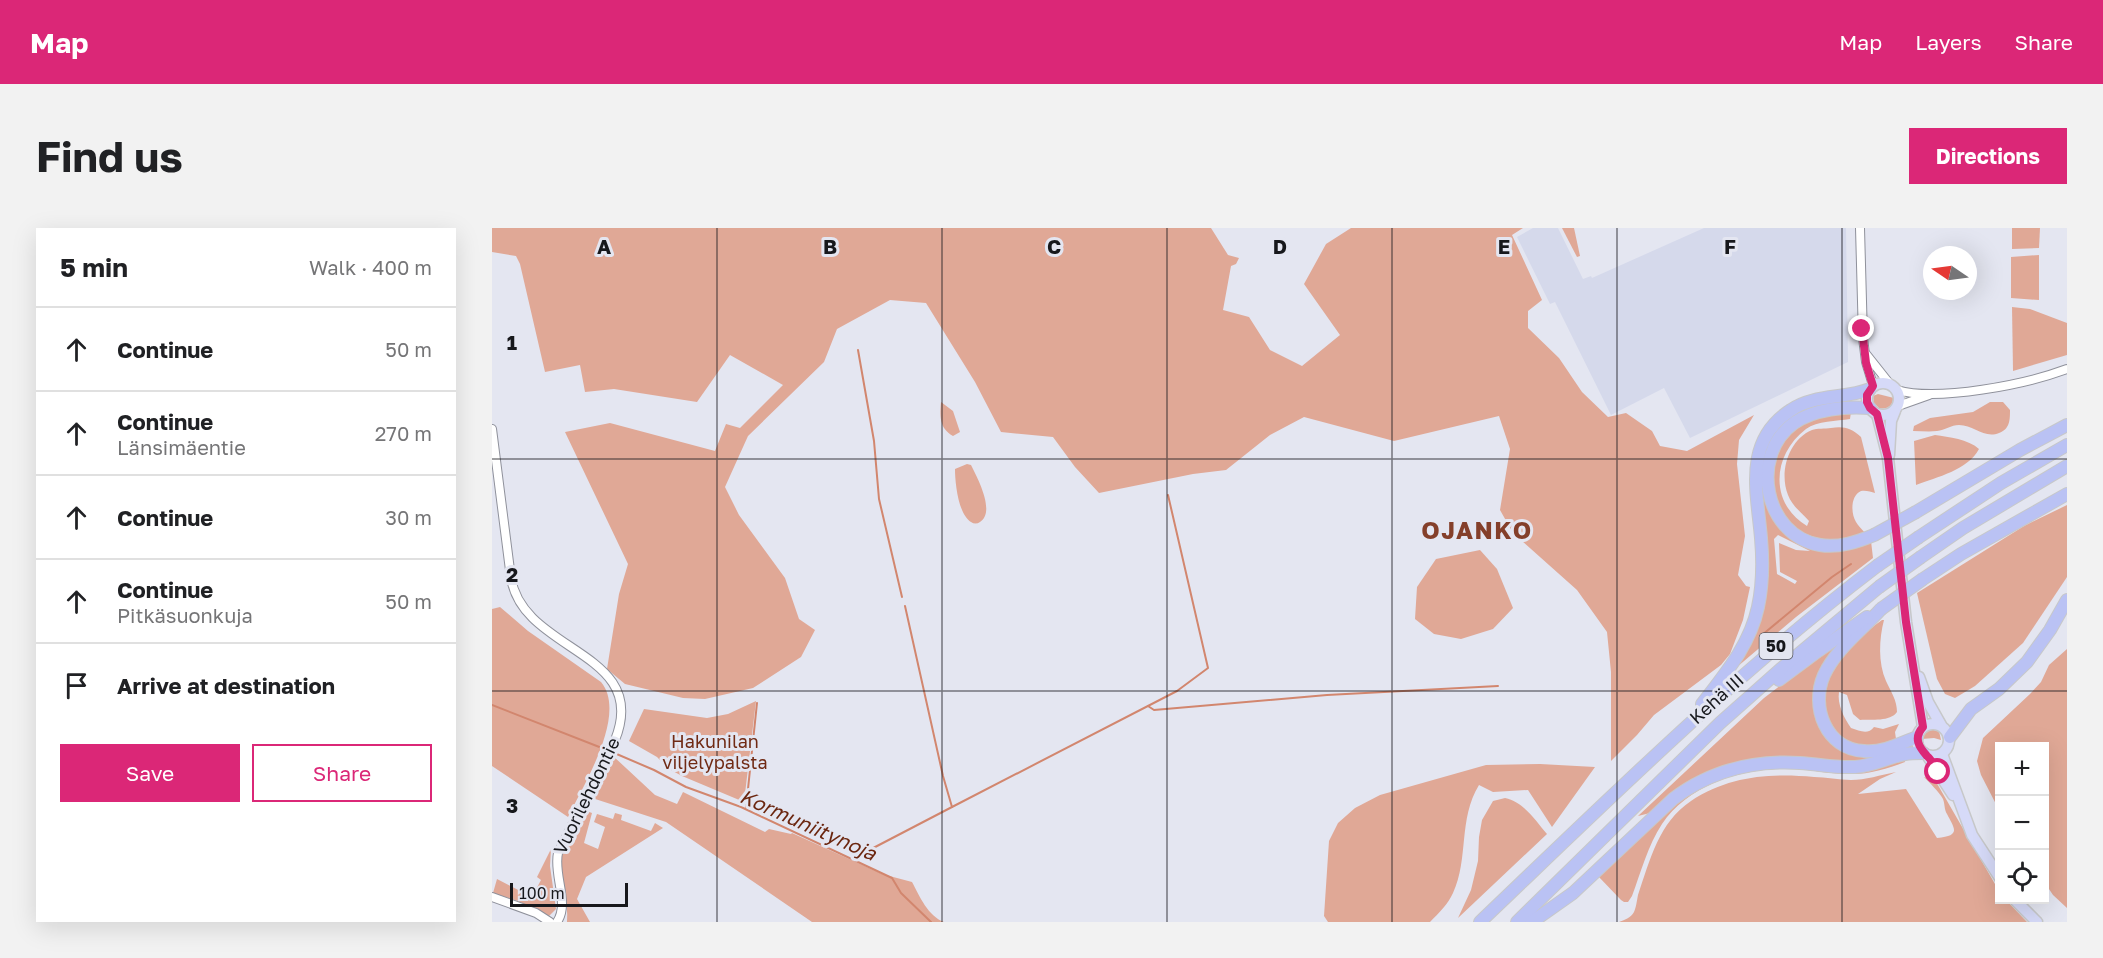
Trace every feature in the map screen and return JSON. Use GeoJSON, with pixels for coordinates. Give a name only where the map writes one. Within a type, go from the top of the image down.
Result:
{"type":"FeatureCollection","features":[{"type":"Feature","properties":{"kind":"highway"},"geometry":{"type":"LineString","coordinates":[[1681,731],[1734,662],[1758,608],[1762,569],[1755,478],[1756,463],[1762,442],[1775,423],[1793,408],[1805,403],[1851,395],[1872,387]]}},
{"type":"Feature","properties":{"kind":"highway"},"geometry":{"type":"LineString","coordinates":[[1873,411],[1813,414],[1794,424],[1780,438],[1772,452],[1767,486],[1770,500],[1789,529],[1803,539],[1831,546],[1874,536],[2067,424]]}},
{"type":"Feature","properties":{"kind":"highway","name":"Kehä III"},"geometry":{"type":"LineString","coordinates":[[1480,922],[1681,731],[1776,646],[1877,566],[2001,483],[2067,445]]}},
{"type":"Feature","properties":{"kind":"highway","name":"Kehä III"},"geometry":{"type":"LineString","coordinates":[[1517,922],[1720,723],[1879,587],[1963,528],[2067,466]]}},
{"type":"Feature","properties":{"kind":"highway"},"geometry":{"type":"LineString","coordinates":[[1693,750],[1725,727],[1785,675],[1857,623],[1960,554],[2067,494]]}},
{"type":"Feature","properties":{"kind":"highway"},"geometry":{"type":"LineString","coordinates":[[1950,737],[1971,709],[1999,689],[2027,662],[2050,630],[2067,600]]}},
{"type":"Feature","properties":{"kind":"highway"},"geometry":{"type":"LineString","coordinates":[[1881,609],[1851,639],[1829,666],[1820,687],[1821,717],[1830,734],[1855,750],[1874,751],[1889,748],[1920,732]]}},
{"type":"Feature","properties":{"kind":"highway"},"geometry":{"type":"LineString","coordinates":[[1532,922],[1573,893],[1673,799],[1710,777],[1736,768],[1763,763],[1854,767],[1871,765],[1903,754],[1925,754]]}},
{"type":"Feature","properties":{"kind":"main road"},"geometry":{"type":"LineString","coordinates":[[1888,458],[1891,447],[1891,422],[1899,395],[1893,386],[1884,382],[1872,387],[1867,395],[1888,458],[1920,732],[1917,742],[1960,804]]}},
{"type":"Feature","properties":{"kind":"main road"},"geometry":{"type":"LineString","coordinates":[[1873,411],[1887,415],[1897,408]]}},
{"type":"Feature","properties":{"kind":"main road"},"geometry":{"type":"LineString","coordinates":[[1912,657],[1928,702],[1950,737],[1948,747],[1942,754],[1937,756],[1925,754]]}},
{"type":"Feature","properties":{"kind":"main road"},"geometry":{"type":"LineString","coordinates":[[1920,732],[1928,724],[1941,725]]}},
{"type":"Feature","properties":{"kind":"main road"},"geometry":{"type":"LineString","coordinates":[[1942,754],[1972,835],[1995,870]]}},
{"type":"Feature","properties":{"kind":"main road"},"geometry":{"type":"LineString","coordinates":[[2019,904],[2037,922]]}},
{"type":"Feature","properties":{"kind":"street"},"geometry":{"type":"LineString","coordinates":[[1860,228],[1862,329],[1866,363],[1872,387]]}},
{"type":"Feature","properties":{"kind":"street"},"geometry":{"type":"LineString","coordinates":[[1866,354],[1893,386],[1907,393],[1930,394],[2003,386],[2067,369]]}},
{"type":"Feature","properties":{"kind":"street"},"geometry":{"type":"LineString","coordinates":[[1897,408],[1930,394]]}},
{"type":"Feature","properties":{"kind":"street","name":"Vuorilehdontie"},"geometry":{"type":"LineString","coordinates":[[492,429],[513,589],[527,614],[604,672],[617,687],[622,704],[619,730],[615,740],[555,862],[562,908],[557,922]]}},
{"type":"Feature","properties":{"kind":"street"},"geometry":{"type":"LineString","coordinates":[[492,897],[536,913],[550,922]]}},
{"type":"Feature","properties":{"kind":"shaded area"},"geometry":{"type":"Polygon","coordinates":[[[1533,228],[1558,228],[1583,279],[1591,276],[1592,278],[1704,228],[1846,228],[1848,362],[1690,438],[1664,388],[1611,415],[1555,302],[1550,304],[1517,237],[1533,228]]]}},
{"type":"Feature","properties":{"kind":"green space"},"geometry":{"type":"Polygon","coordinates":[[[492,228],[1211,228],[1228,255],[1239,258],[1236,264],[1231,266],[1223,310],[1249,317],[1270,350],[1302,366],[1340,335],[1304,284],[1326,244],[1351,228],[1523,228],[1512,235],[1542,300],[1528,311],[1528,328],[1559,358],[1582,392],[1608,417],[1626,413],[1652,431],[1660,446],[1687,451],[1754,415],[1739,440],[1737,464],[1745,536],[1738,575],[1746,586],[1750,587],[1743,620],[1730,654],[1721,665],[1654,715],[1611,761],[1611,672],[1607,632],[1577,590],[1513,533],[1500,510],[1510,449],[1499,416],[1394,441],[1304,417],[1270,435],[1226,470],[1193,474],[1099,493],[1075,467],[1053,437],[1001,432],[975,382],[926,303],[890,300],[837,329],[824,362],[748,436],[725,487],[739,515],[785,578],[799,619],[815,630],[801,657],[753,688],[705,699],[683,698],[625,684],[607,669],[619,594],[628,564],[565,432],[610,423],[715,451],[726,424],[740,428],[783,385],[730,355],[697,402],[614,389],[585,392],[580,365],[545,372],[520,264],[516,256],[492,252],[492,228]]]}},
{"type":"Feature","properties":{"kind":"green space"},"geometry":{"type":"Polygon","coordinates":[[[1562,228],[1574,228],[1580,256],[1577,257],[1562,228]]]}},
{"type":"Feature","properties":{"kind":"green space"},"geometry":{"type":"Polygon","coordinates":[[[2012,228],[2040,228],[2039,248],[2012,249],[2012,228]]]}},
{"type":"Feature","properties":{"kind":"green space"},"geometry":{"type":"Polygon","coordinates":[[[2039,255],[2039,300],[2011,298],[2011,257],[2039,255]]]}},
{"type":"Feature","properties":{"kind":"green space"},"geometry":{"type":"Polygon","coordinates":[[[2012,307],[2030,309],[2067,323],[2067,355],[2013,371],[2012,307]]]}},
{"type":"Feature","properties":{"kind":"green space"},"geometry":{"type":"Polygon","coordinates":[[[1878,394],[1894,398],[1887,408],[1879,408],[1874,403],[1873,396],[1878,394]]]}},
{"type":"Feature","properties":{"kind":"green space"},"geometry":{"type":"Polygon","coordinates":[[[1840,400],[1841,405],[1782,428],[1766,500],[1810,545],[1871,541],[1873,558],[1796,617],[1737,667],[1768,579],[1769,560],[1758,477],[1771,433],[1798,409],[1840,400]],[[1778,535],[1774,539],[1777,574],[1795,584],[1797,581],[1780,572],[1779,543],[1796,550],[1810,551],[1778,535]]]}},
{"type":"Feature","properties":{"kind":"green space"},"geometry":{"type":"Polygon","coordinates":[[[941,402],[953,411],[960,432],[953,436],[943,425],[941,402]]]}},
{"type":"Feature","properties":{"kind":"green space"},"geometry":{"type":"Polygon","coordinates":[[[1990,402],[2003,402],[2010,410],[2007,427],[1999,433],[1984,433],[1959,425],[1937,431],[1913,431],[1914,426],[1930,418],[1973,412],[1990,402]]]}},
{"type":"Feature","properties":{"kind":"green space"},"geometry":{"type":"Polygon","coordinates":[[[1851,412],[1850,419],[1811,426],[1795,440],[1786,452],[1781,465],[1781,492],[1786,505],[1807,526],[1809,521],[1792,503],[1785,486],[1785,467],[1791,449],[1797,441],[1812,430],[1836,427],[1851,430],[1861,437],[1875,493],[1861,491],[1857,493],[1853,501],[1854,519],[1865,533],[1838,539],[1811,536],[1796,528],[1784,516],[1777,502],[1774,469],[1778,453],[1786,439],[1804,423],[1817,418],[1851,412]]]}},
{"type":"Feature","properties":{"kind":"green space"},"geometry":{"type":"Polygon","coordinates":[[[1935,435],[1964,441],[1979,449],[1960,468],[1916,485],[1914,441],[1935,435]]]}},
{"type":"Feature","properties":{"kind":"green space"},"geometry":{"type":"Polygon","coordinates":[[[967,464],[971,465],[974,470],[986,503],[984,517],[977,523],[971,522],[963,512],[957,489],[955,469],[967,464]]]}},
{"type":"Feature","properties":{"kind":"green space"},"geometry":{"type":"Polygon","coordinates":[[[2067,505],[2067,577],[2023,643],[1975,686],[1955,698],[1945,694],[1937,679],[1917,593],[2024,526],[2067,505]]]}},
{"type":"Feature","properties":{"kind":"green space"},"geometry":{"type":"Polygon","coordinates":[[[1480,550],[1497,569],[1513,608],[1493,629],[1461,639],[1434,634],[1415,619],[1417,587],[1436,559],[1480,550]]]}},
{"type":"Feature","properties":{"kind":"green space"},"geometry":{"type":"Polygon","coordinates":[[[500,607],[528,631],[601,682],[608,696],[609,712],[600,750],[568,817],[492,766],[492,609],[500,607]]]}},
{"type":"Feature","properties":{"kind":"green space"},"geometry":{"type":"Polygon","coordinates":[[[1884,620],[1880,643],[1882,667],[1895,700],[1897,712],[1885,719],[1860,720],[1853,714],[1847,695],[1839,692],[1842,711],[1851,728],[1866,732],[1874,727],[1883,729],[1899,724],[1895,732],[1896,739],[1880,744],[1864,745],[1841,736],[1834,728],[1828,718],[1824,695],[1826,683],[1841,657],[1884,620]]]}},
{"type":"Feature","properties":{"kind":"green space"},"geometry":{"type":"Polygon","coordinates":[[[1841,639],[1818,678],[1831,740],[1900,752],[1858,762],[1783,757],[1758,758],[1730,764],[1650,813],[1638,816],[1764,698],[1841,639]]]}},
{"type":"Feature","properties":{"kind":"green space"},"geometry":{"type":"Polygon","coordinates":[[[2067,649],[2067,908],[2049,889],[2049,742],[1995,742],[1995,802],[1981,775],[1977,761],[1983,738],[2041,682],[2049,665],[2067,649]]]}},
{"type":"Feature","properties":{"kind":"green space","name":"Hakunilan viljelypalsta"},"geometry":{"type":"Polygon","coordinates":[[[756,701],[744,802],[682,776],[669,769],[657,757],[629,741],[644,709],[707,718],[728,714],[756,701]]]}},
{"type":"Feature","properties":{"kind":"green space"},"geometry":{"type":"Polygon","coordinates":[[[1930,728],[1939,731],[1941,740],[1922,739],[1924,731],[1930,728]]]}},
{"type":"Feature","properties":{"kind":"green space"},"geometry":{"type":"Polygon","coordinates":[[[612,755],[655,795],[677,804],[683,792],[765,832],[769,829],[792,833],[882,874],[912,882],[929,911],[944,922],[812,922],[666,822],[589,797],[612,755]]]}},
{"type":"Feature","properties":{"kind":"green space"},"geometry":{"type":"Polygon","coordinates":[[[1904,758],[1905,762],[1862,774],[1779,769],[1760,770],[1722,780],[1688,797],[1662,824],[1628,902],[1621,900],[1598,876],[1671,806],[1707,783],[1748,769],[1904,758]]]}},
{"type":"Feature","properties":{"kind":"green space"},"geometry":{"type":"Polygon","coordinates":[[[1540,764],[1595,767],[1552,827],[1528,790],[1493,792],[1479,785],[1468,811],[1458,880],[1449,901],[1430,922],[1328,922],[1324,916],[1329,841],[1338,823],[1355,808],[1380,795],[1486,765],[1540,764]]]}},
{"type":"Feature","properties":{"kind":"green space"},"geometry":{"type":"Polygon","coordinates":[[[1896,772],[1880,779],[1858,794],[1906,789],[1937,838],[1950,835],[1954,827],[1946,812],[1943,799],[1924,777],[1935,780],[1995,884],[1995,904],[2010,904],[2027,922],[1619,922],[1634,912],[1647,868],[1663,831],[1680,810],[1691,801],[1720,786],[1750,778],[1798,776],[1851,780],[1896,772]]]}},
{"type":"Feature","properties":{"kind":"green space"},"geometry":{"type":"Polygon","coordinates":[[[1505,798],[1523,807],[1547,834],[1458,918],[1471,890],[1478,861],[1482,820],[1493,801],[1505,798]]]}},
{"type":"Feature","properties":{"kind":"green space"},"geometry":{"type":"Polygon","coordinates":[[[584,810],[592,813],[584,843],[598,849],[605,827],[594,822],[597,814],[613,819],[615,813],[622,815],[621,820],[651,831],[655,823],[663,828],[586,877],[577,899],[590,922],[567,922],[561,861],[567,841],[584,810]]]}},
{"type":"Feature","properties":{"kind":"green space"},"geometry":{"type":"Polygon","coordinates":[[[551,849],[550,866],[556,909],[549,916],[518,901],[493,893],[497,879],[532,897],[541,880],[537,877],[551,849]]]}},
{"type":"Feature","properties":{"kind":"waterway"},"geometry":{"type":"LineString","coordinates":[[858,350],[874,441],[879,499],[902,597]]}},
{"type":"Feature","properties":{"kind":"waterway"},"geometry":{"type":"LineString","coordinates":[[952,807],[1177,691],[1208,668],[1168,495]]}},
{"type":"Feature","properties":{"kind":"waterway"},"geometry":{"type":"LineString","coordinates":[[1762,635],[1851,564]]}},
{"type":"Feature","properties":{"kind":"waterway"},"geometry":{"type":"LineString","coordinates":[[854,858],[952,807],[905,606]]}},
{"type":"Feature","properties":{"kind":"waterway"},"geometry":{"type":"LineString","coordinates":[[1148,706],[1154,710],[1327,695],[1498,686]]}},
{"type":"Feature","properties":{"kind":"waterway"},"geometry":{"type":"LineString","coordinates":[[746,808],[757,703]]}},
{"type":"Feature","properties":{"kind":"waterway","name":"Kormuniitynoja"},"geometry":{"type":"LineString","coordinates":[[492,705],[607,750]]}},
{"type":"Feature","properties":{"kind":"waterway","name":"Kormuniitynoja"},"geometry":{"type":"LineString","coordinates":[[612,752],[686,787],[741,807],[892,878],[901,893],[931,922]]}},
{"type":"Feature","properties":{"kind":"district","name":"OJANKO"},"geometry":{"type":"Point","coordinates":[1477,531]}},
{"type":"Feature","properties":{"kind":"route"},"geometry":{"type":"LineString","coordinates":[[1862,329],[1866,363],[1873,386],[1867,395],[1867,402],[1877,414],[1888,458],[1906,622],[1923,727],[1919,731],[1917,742],[1919,748],[1927,755],[1938,772]]}}]}
